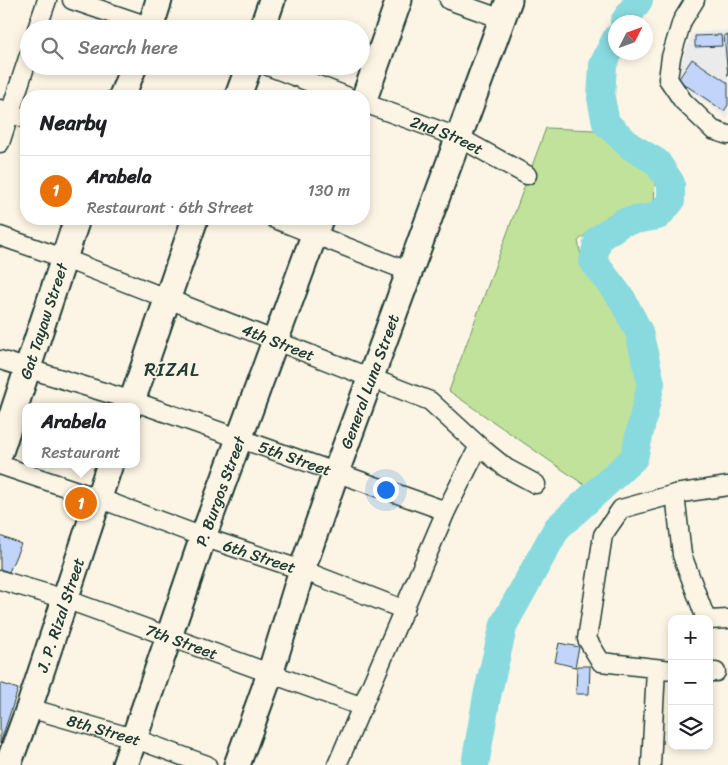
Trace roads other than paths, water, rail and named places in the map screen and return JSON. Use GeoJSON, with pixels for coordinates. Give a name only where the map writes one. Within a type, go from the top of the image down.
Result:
{"type":"FeatureCollection","features":[{"type":"Feature","properties":{"kind":"street"},"geometry":{"type":"LineString","coordinates":[[40,20],[47,0]]}},
{"type":"Feature","properties":{"kind":"street"},"geometry":{"type":"LineString","coordinates":[[72,0],[130,20]]}},
{"type":"Feature","properties":{"kind":"street"},"geometry":{"type":"LineString","coordinates":[[155,20],[160,0]]}},
{"type":"Feature","properties":{"kind":"street"},"geometry":{"type":"LineString","coordinates":[[265,20],[272,0]]}},
{"type":"Feature","properties":{"kind":"street"},"geometry":{"type":"LineString","coordinates":[[367,90],[399,0]]}},
{"type":"Feature","properties":{"kind":"street"},"geometry":{"type":"LineString","coordinates":[[449,0],[506,10]]}},
{"type":"Feature","properties":{"kind":"street"},"geometry":{"type":"LineString","coordinates":[[695,0],[682,21],[671,57],[668,79],[683,101],[713,130],[728,136]]}},
{"type":"Feature","properties":{"kind":"street","name":"General Luna Street"},"geometry":{"type":"LineString","coordinates":[[237,765],[270,674],[302,570],[336,472],[506,10]]}},
{"type":"Feature","properties":{"kind":"street"},"geometry":{"type":"LineString","coordinates":[[0,143],[5,110],[20,75]]}},
{"type":"Feature","properties":{"kind":"street"},"geometry":{"type":"LineString","coordinates":[[124,90],[130,75]]}},
{"type":"Feature","properties":{"kind":"street"},"geometry":{"type":"LineString","coordinates":[[240,90],[246,75]]}},
{"type":"Feature","properties":{"kind":"street"},"geometry":{"type":"LineString","coordinates":[[291,75],[330,90]]}},
{"type":"Feature","properties":{"kind":"street","name":"2nd Street"},"geometry":{"type":"LineString","coordinates":[[370,105],[460,138],[527,175]]}},
{"type":"Feature","properties":{"kind":"street"},"geometry":{"type":"LineString","coordinates":[[5,110],[20,116]]}},
{"type":"Feature","properties":{"kind":"street","name":"Gat Tayaw Street"},"geometry":{"type":"LineString","coordinates":[[0,452],[75,225]]}},
{"type":"Feature","properties":{"kind":"street"},"geometry":{"type":"LineString","coordinates":[[132,403],[194,225]]}},
{"type":"Feature","properties":{"kind":"street"},"geometry":{"type":"LineString","coordinates":[[317,227],[410,272]]}},
{"type":"Feature","properties":{"kind":"street","name":"P. Burgos Street"},"geometry":{"type":"LineString","coordinates":[[124,765],[203,538],[317,227]]}},
{"type":"Feature","properties":{"kind":"street","name":"4th Street"},"geometry":{"type":"LineString","coordinates":[[0,236],[63,258],[430,401],[506,468],[536,484]]}},
{"type":"Feature","properties":{"kind":"street","name":"5th Street"},"geometry":{"type":"LineString","coordinates":[[0,360],[129,403]]}},
{"type":"Feature","properties":{"kind":"street","name":"5th Street"},"geometry":{"type":"LineString","coordinates":[[140,407],[240,439],[446,511]]}},
{"type":"Feature","properties":{"kind":"street"},"geometry":{"type":"LineString","coordinates":[[337,765],[446,511],[479,446]]}},
{"type":"Feature","properties":{"kind":"street","name":"6th Street"},"geometry":{"type":"LineString","coordinates":[[0,465],[98,498],[203,538],[302,570],[405,610]]}},
{"type":"Feature","properties":{"kind":"street","name":"J. P. Rizal Street"},"geometry":{"type":"LineString","coordinates":[[8,765],[66,600],[109,468]]}},
{"type":"Feature","properties":{"kind":"street"},"geometry":{"type":"LineString","coordinates":[[651,765],[664,669],[601,662],[587,639],[603,535],[621,509],[675,494],[728,486]]}},
{"type":"Feature","properties":{"kind":"street"},"geometry":{"type":"LineString","coordinates":[[675,494],[682,555],[706,615]]}},
{"type":"Feature","properties":{"kind":"street","name":"7th Street"},"geometry":{"type":"LineString","coordinates":[[0,580],[66,600],[363,707]]}},
{"type":"Feature","properties":{"kind":"street"},"geometry":{"type":"LineString","coordinates":[[713,619],[728,619]]}},
{"type":"Feature","properties":{"kind":"street","name":"8th Street"},"geometry":{"type":"LineString","coordinates":[[29,708],[133,738],[206,765]]}},
{"type":"Feature","properties":{"kind":"waterway"},"geometry":{"type":"LineString","coordinates":[[629,15],[639,0]]}},
{"type":"Feature","properties":{"kind":"waterway"},"geometry":{"type":"LineString","coordinates":[[475,765],[487,696],[504,624],[557,528],[634,458],[651,383],[639,332],[622,299],[593,261],[598,239],[623,222],[658,216],[671,201],[671,183],[657,162],[630,146],[606,123],[601,98],[603,65],[608,55]]}},
{"type":"Feature","properties":{"kind":"place","name":"Arabela"},"geometry":{"type":"Point","coordinates":[81,503]}},
{"type":"Feature","properties":{"kind":"district","name":"RIZAL"},"geometry":{"type":"Point","coordinates":[172,369]}}]}
